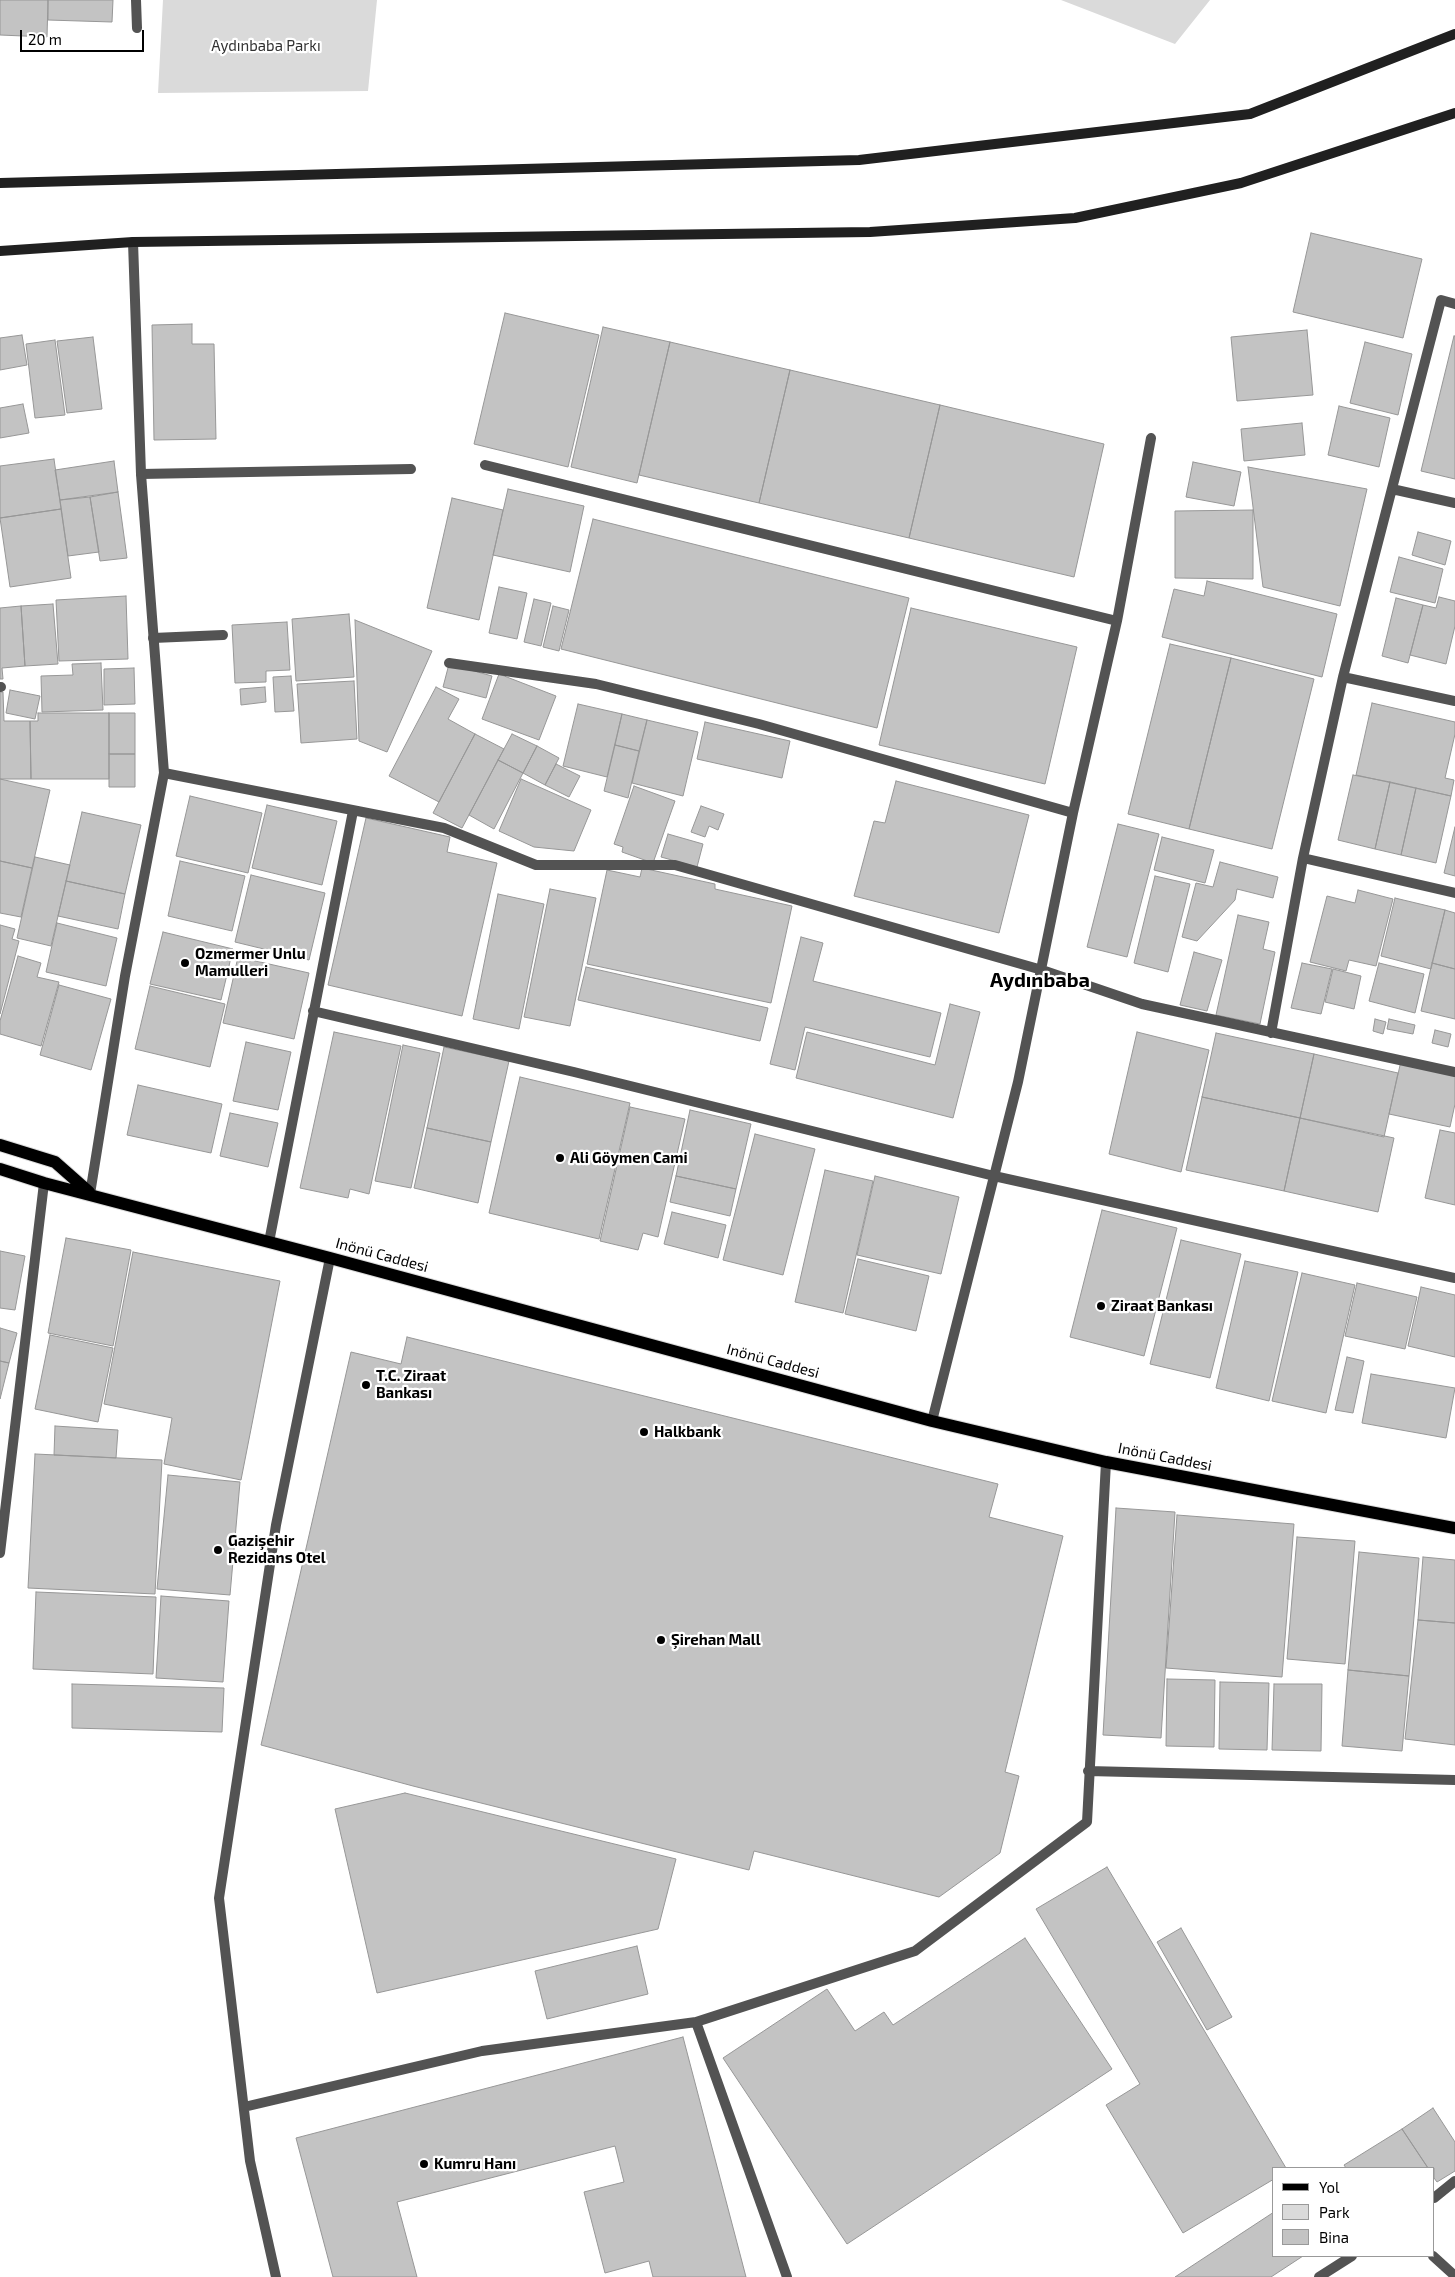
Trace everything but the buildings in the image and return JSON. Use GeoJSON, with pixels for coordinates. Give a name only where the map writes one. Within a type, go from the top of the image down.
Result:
{"type":"FeatureCollection","features":[{"type":"Feature","properties":{"kind":"main road"},"geometry":{"type":"LineString","coordinates":[[0,184],[108,179],[859,160],[1250,114],[1455,34]]}},
{"type":"Feature","properties":{"kind":"main road"},"geometry":{"type":"LineString","coordinates":[[0,252],[133,242],[870,232],[1075,218],[1241,183],[1455,113]]}},
{"type":"Feature","properties":{"kind":"main road","name":"Inönü Caddesi"},"geometry":{"type":"LineString","coordinates":[[0,1145],[55,1162],[90,1194]]}},
{"type":"Feature","properties":{"kind":"main road","name":"Inönü Caddesi"},"geometry":{"type":"LineString","coordinates":[[0,1169],[44,1183],[330,1258],[932,1421],[1106,1462],[1455,1528]]}},
{"type":"Feature","properties":{"kind":"street"},"geometry":{"type":"LineString","coordinates":[[136,0],[137,28]]}},
{"type":"Feature","properties":{"kind":"street"},"geometry":{"type":"LineString","coordinates":[[90,1194],[125,976],[164,773],[141,474],[133,242]]}},
{"type":"Feature","properties":{"kind":"street"},"geometry":{"type":"LineString","coordinates":[[1272,1033],[1303,858],[1343,677],[1440,300],[1455,304]]}},
{"type":"Feature","properties":{"kind":"street"},"geometry":{"type":"LineString","coordinates":[[932,1421],[1018,1082],[1073,813],[1116,621],[1151,438]]}},
{"type":"Feature","properties":{"kind":"street"},"geometry":{"type":"LineString","coordinates":[[485,465],[1116,621]]}},
{"type":"Feature","properties":{"kind":"street"},"geometry":{"type":"LineString","coordinates":[[141,474],[411,469]]}},
{"type":"Feature","properties":{"kind":"street"},"geometry":{"type":"LineString","coordinates":[[1392,489],[1455,503]]}},
{"type":"Feature","properties":{"kind":"street"},"geometry":{"type":"LineString","coordinates":[[153,638],[223,636]]}},
{"type":"Feature","properties":{"kind":"street"},"geometry":{"type":"LineString","coordinates":[[449,663],[596,684],[759,724],[1073,813]]}},
{"type":"Feature","properties":{"kind":"street"},"geometry":{"type":"LineString","coordinates":[[1343,677],[1455,701]]}},
{"type":"Feature","properties":{"kind":"street"},"geometry":{"type":"LineString","coordinates":[[164,773],[444,828],[536,865],[675,865],[1042,970],[1142,1004],[1455,1072]]}},
{"type":"Feature","properties":{"kind":"street"},"geometry":{"type":"LineString","coordinates":[[268,1242],[353,811]]}},
{"type":"Feature","properties":{"kind":"street"},"geometry":{"type":"LineString","coordinates":[[1303,858],[1455,893]]}},
{"type":"Feature","properties":{"kind":"street"},"geometry":{"type":"LineString","coordinates":[[313,1012],[574,1072],[994,1176],[1455,1278]]}},
{"type":"Feature","properties":{"kind":"street"},"geometry":{"type":"LineString","coordinates":[[0,1553],[44,1183]]}},
{"type":"Feature","properties":{"kind":"street"},"geometry":{"type":"LineString","coordinates":[[276,2277],[250,2161],[218,1898],[276,1525],[330,1258]]}},
{"type":"Feature","properties":{"kind":"street"},"geometry":{"type":"LineString","coordinates":[[244,2107],[482,2051],[696,2022],[915,1951],[1087,1822],[1088,1771],[1106,1462]]}},
{"type":"Feature","properties":{"kind":"street"},"geometry":{"type":"LineString","coordinates":[[1088,1771],[1455,1780]]}},
{"type":"Feature","properties":{"kind":"street"},"geometry":{"type":"LineString","coordinates":[[696,2022],[787,2277]]}},
{"type":"Feature","properties":{"kind":"street"},"geometry":{"type":"LineString","coordinates":[[1435,2197],[1455,2181]]}},
{"type":"Feature","properties":{"kind":"street"},"geometry":{"type":"LineString","coordinates":[[1319,2277],[1350,2257]]}},
{"type":"Feature","properties":{"kind":"street"},"geometry":{"type":"LineString","coordinates":[[1434,2257],[1455,2276]]}},
{"type":"Feature","properties":{"kind":"green space","name":"Aydınbaba Parkı"},"geometry":{"type":"Polygon","coordinates":[[[163,0],[377,0],[368,91],[158,93],[163,0]]]}},
{"type":"Feature","properties":{"kind":"green space"},"geometry":{"type":"Polygon","coordinates":[[[1061,0],[1210,0],[1175,44],[1061,0]]]}},
{"type":"Feature","properties":{"kind":"place","name":"Ozmermer Unlu Mamulleri"},"geometry":{"type":"Point","coordinates":[185,963]}},
{"type":"Feature","properties":{"kind":"place","name":"Ali Göymen Cami"},"geometry":{"type":"Point","coordinates":[560,1158]}},
{"type":"Feature","properties":{"kind":"place","name":"Ziraat Bankası"},"geometry":{"type":"Point","coordinates":[1101,1306]}},
{"type":"Feature","properties":{"kind":"place","name":"T.C. Ziraat Bankası"},"geometry":{"type":"Point","coordinates":[366,1385]}},
{"type":"Feature","properties":{"kind":"place","name":"Halkbank"},"geometry":{"type":"Point","coordinates":[644,1432]}},
{"type":"Feature","properties":{"kind":"place","name":"Gazişehir Rezidans Otel"},"geometry":{"type":"Point","coordinates":[218,1550]}},
{"type":"Feature","properties":{"kind":"place","name":"Şirehan Mall"},"geometry":{"type":"Point","coordinates":[661,1640]}},
{"type":"Feature","properties":{"kind":"place","name":"Kumru Hanı"},"geometry":{"type":"Point","coordinates":[424,2164]}},
{"type":"Feature","properties":{"kind":"district","name":"Aydınbaba"},"geometry":{"type":"Point","coordinates":[1040,980]}}]}
